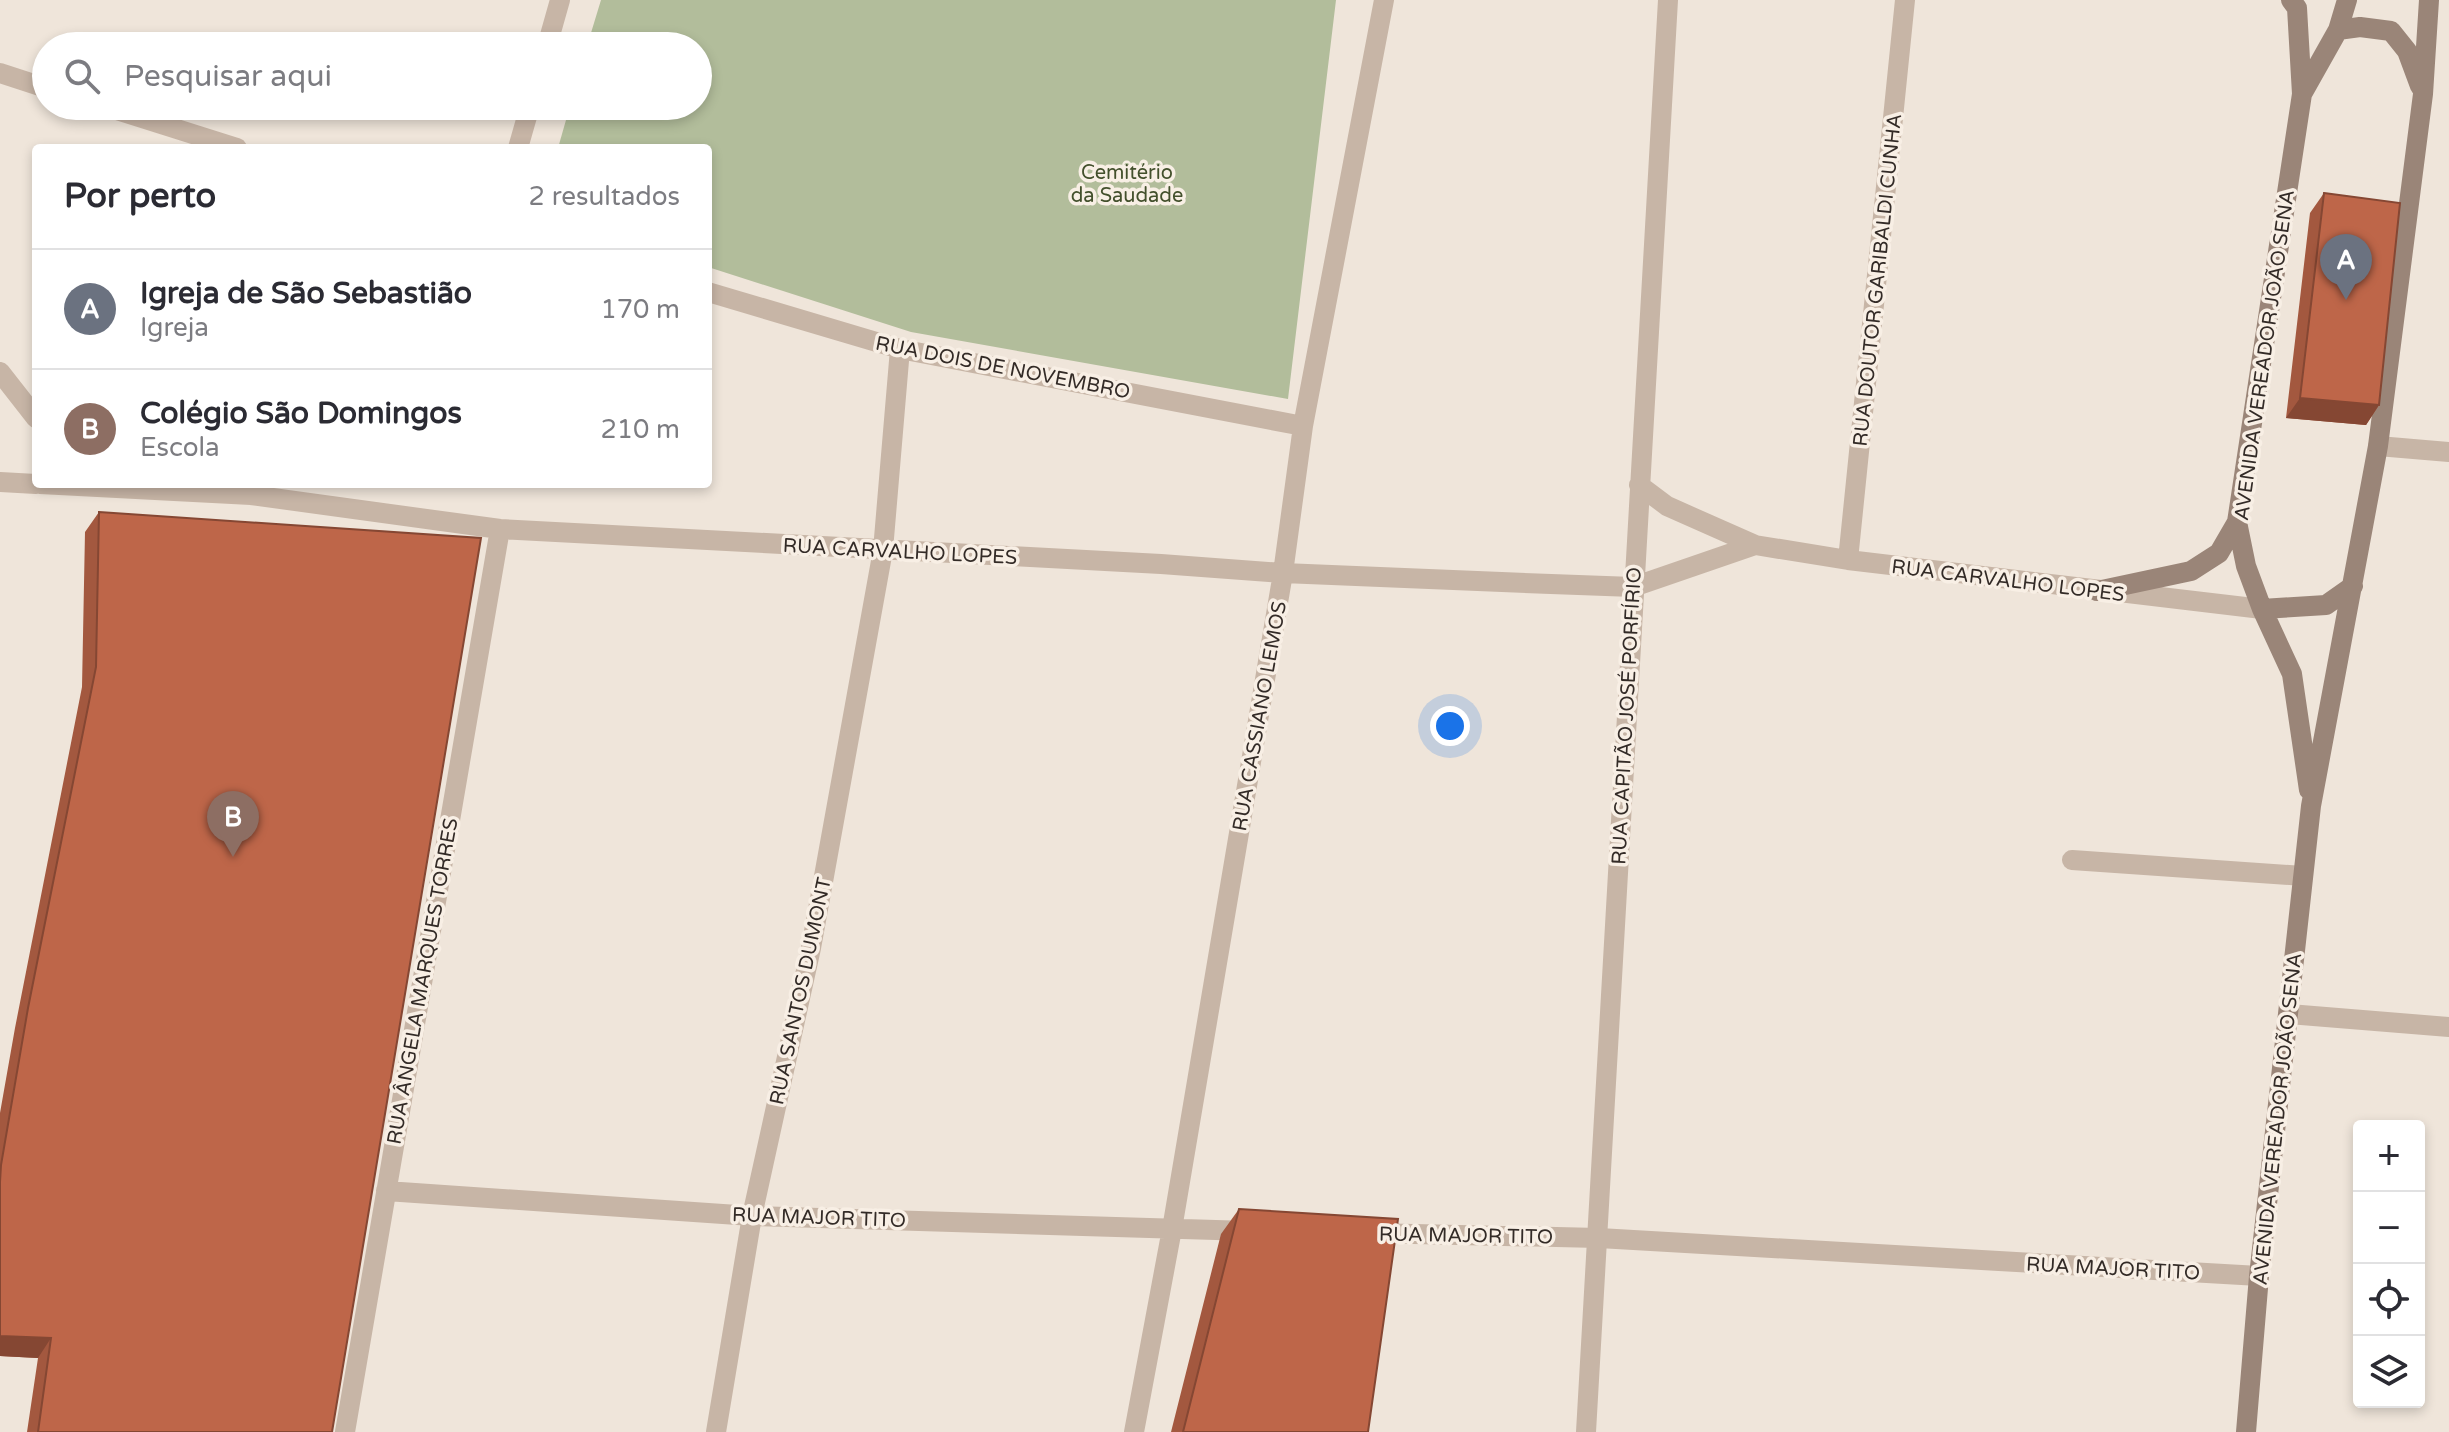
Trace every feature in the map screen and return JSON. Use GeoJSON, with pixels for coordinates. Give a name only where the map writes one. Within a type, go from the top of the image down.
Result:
{"type":"FeatureCollection","features":[{"type":"Feature","properties":{"kind":"main road"},"geometry":{"type":"LineString","coordinates":[[2291,0],[2297,8],[2302,94]]}},
{"type":"Feature","properties":{"kind":"main road","name":"AVENIDA VEREADOR JOÃO SENA"},"geometry":{"type":"LineString","coordinates":[[2311,806],[2292,674],[2246,566],[2237,522],[2302,94],[2338,30],[2347,0]]}},
{"type":"Feature","properties":{"kind":"main road","name":"AVENIDA VEREADOR JOÃO SENA"},"geometry":{"type":"LineString","coordinates":[[2246,1432],[2259,1276],[2311,806],[2378,446],[2423,94],[2429,0]]}},
{"type":"Feature","properties":{"kind":"main road"},"geometry":{"type":"LineString","coordinates":[[2338,30],[2360,27],[2391,31],[2407,51],[2423,94]]}},
{"type":"Feature","properties":{"kind":"main road"},"geometry":{"type":"LineString","coordinates":[[2097,591],[2191,571],[2219,553],[2237,522]]}},
{"type":"Feature","properties":{"kind":"main road"},"geometry":{"type":"LineString","coordinates":[[2262,609],[2326,605],[2353,586]]}},
{"type":"Feature","properties":{"kind":"street"},"geometry":{"type":"LineString","coordinates":[[551,32],[560,0]]}},
{"type":"Feature","properties":{"kind":"street","name":"RUA CASSIANO LEMOS"},"geometry":{"type":"LineString","coordinates":[[1134,1432],[1172,1229],[1283,573],[1303,426],[1384,0]]}},
{"type":"Feature","properties":{"kind":"street","name":"RUA CAPITÃO JOSÉ PORFÍRIO"},"geometry":{"type":"LineString","coordinates":[[1586,1432],[1668,0]]}},
{"type":"Feature","properties":{"kind":"street","name":"RUA DOUTOR GARIBALDI CUNHA"},"geometry":{"type":"LineString","coordinates":[[1848,560],[1905,0]]}},
{"type":"Feature","properties":{"kind":"street"},"geometry":{"type":"LineString","coordinates":[[0,73],[32,83]]}},
{"type":"Feature","properties":{"kind":"street"},"geometry":{"type":"LineString","coordinates":[[148,120],[224,144]]}},
{"type":"Feature","properties":{"kind":"street"},"geometry":{"type":"LineString","coordinates":[[519,144],[526,120]]}},
{"type":"Feature","properties":{"kind":"street","name":"RUA DOIS DE NOVEMBRO"},"geometry":{"type":"LineString","coordinates":[[712,293],[900,349],[1303,426]]}},
{"type":"Feature","properties":{"kind":"street","name":"RUA SANTOS DUMONT"},"geometry":{"type":"LineString","coordinates":[[716,1432],[752,1216],[811,948],[883,550],[900,349]]}},
{"type":"Feature","properties":{"kind":"street"},"geometry":{"type":"LineString","coordinates":[[0,372],[32,413]]}},
{"type":"Feature","properties":{"kind":"street"},"geometry":{"type":"LineString","coordinates":[[2378,446],[2449,452]]}},
{"type":"Feature","properties":{"kind":"street","name":"RUA CARVALHO LOPES"},"geometry":{"type":"LineString","coordinates":[[0,482],[32,484]]}},
{"type":"Feature","properties":{"kind":"street","name":"RUA CARVALHO LOPES"},"geometry":{"type":"LineString","coordinates":[[1639,485],[1667,506],[1755,545],[1848,560],[2262,609]]}},
{"type":"Feature","properties":{"kind":"street","name":"RUA CARVALHO LOPES"},"geometry":{"type":"LineString","coordinates":[[137,488],[251,495],[500,529],[1283,573],[1633,587],[1755,545]]}},
{"type":"Feature","properties":{"kind":"street","name":"RUA ÂNGELA MARQUES TORRES"},"geometry":{"type":"LineString","coordinates":[[345,1432],[500,529]]}},
{"type":"Feature","properties":{"kind":"street"},"geometry":{"type":"LineString","coordinates":[[2072,860],[2303,876]]}},
{"type":"Feature","properties":{"kind":"street"},"geometry":{"type":"LineString","coordinates":[[2289,1014],[2449,1027]]}},
{"type":"Feature","properties":{"kind":"street","name":"RUA MAJOR TITO"},"geometry":{"type":"LineString","coordinates":[[386,1191],[752,1216],[1267,1231]]}},
{"type":"Feature","properties":{"kind":"street","name":"RUA MAJOR TITO"},"geometry":{"type":"LineString","coordinates":[[1346,1233],[1599,1238],[2259,1276]]}},
{"type":"Feature","properties":{"kind":"green space","name":"Cemitério da Saudade"},"geometry":{"type":"Polygon","coordinates":[[[601,0],[1336,0],[1288,399],[911,332],[712,268],[712,144],[559,144],[566,120],[712,120],[712,32],[591,32],[601,0]]]}},
{"type":"Feature","properties":{"kind":"building"},"geometry":{"type":"Polygon","coordinates":[[[2324,193],[2400,203],[2379,405],[2300,398],[2324,193]]]}},
{"type":"Feature","properties":{"kind":"building"},"geometry":{"type":"Polygon","coordinates":[[[99,512],[481,538],[332,1432],[38,1432],[51,1338],[0,1336],[1,1165],[28,1008],[96,667],[99,512]]]}},
{"type":"Feature","properties":{"kind":"building"},"geometry":{"type":"Polygon","coordinates":[[[1239,1209],[1398,1219],[1368,1432],[1183,1432],[1239,1209]]]}},
{"type":"Feature","properties":{"kind":"place","name":"Igreja de São Sebastião"},"geometry":{"type":"Point","coordinates":[2346,300]}},
{"type":"Feature","properties":{"kind":"place","name":"Colégio São Domingos"},"geometry":{"type":"Point","coordinates":[233,857]}}]}
